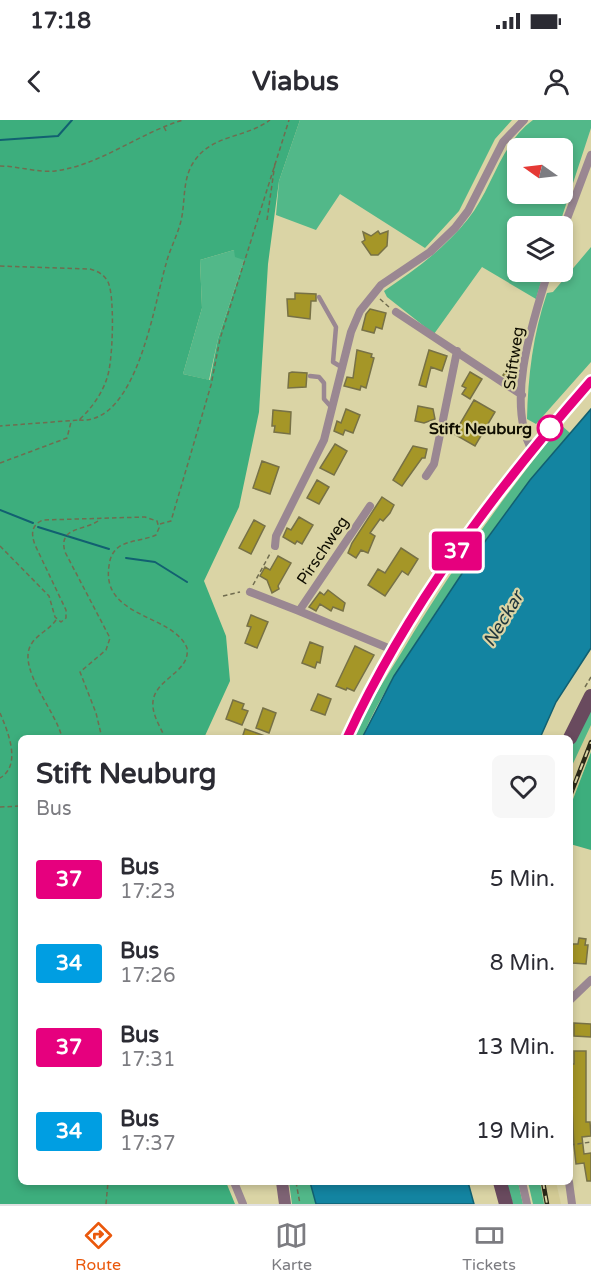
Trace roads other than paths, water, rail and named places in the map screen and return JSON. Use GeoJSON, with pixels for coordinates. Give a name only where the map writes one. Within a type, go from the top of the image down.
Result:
{"type":"FeatureCollection","features":[{"type":"Feature","properties":{"kind":"main road"},"geometry":{"type":"LineString","coordinates":[[349,735],[393,650],[462,544],[532,450],[591,381]]}},
{"type":"Feature","properties":{"kind":"main road"},"geometry":{"type":"LineString","coordinates":[[572,735],[591,696]]}},
{"type":"Feature","properties":{"kind":"main road"},"geometry":{"type":"LineString","coordinates":[[282,1185],[285,1204]]}},
{"type":"Feature","properties":{"kind":"main road"},"geometry":{"type":"LineString","coordinates":[[501,1185],[506,1204]]}},
{"type":"Feature","properties":{"kind":"street"},"geometry":{"type":"LineString","coordinates":[[274,546],[276,536],[319,454],[333,409],[351,332],[363,305],[381,285],[430,252],[455,228],[468,211],[503,142],[524,120]]}},
{"type":"Feature","properties":{"kind":"street"},"geometry":{"type":"LineString","coordinates":[[568,216],[591,155]]}},
{"type":"Feature","properties":{"kind":"street","name":"Stiftweg"},"geometry":{"type":"LineString","coordinates":[[532,450],[523,431],[522,394],[529,338],[545,282]]}},
{"type":"Feature","properties":{"kind":"street"},"geometry":{"type":"LineString","coordinates":[[396,312],[522,394]]}},
{"type":"Feature","properties":{"kind":"street"},"geometry":{"type":"LineString","coordinates":[[426,476],[435,464],[457,351]]}},
{"type":"Feature","properties":{"kind":"street","name":"Pirschweg"},"geometry":{"type":"LineString","coordinates":[[299,611],[370,506]]}},
{"type":"Feature","properties":{"kind":"street","name":"Pirschweg"},"geometry":{"type":"LineString","coordinates":[[251,589],[393,650]]}},
{"type":"Feature","properties":{"kind":"street"},"geometry":{"type":"LineString","coordinates":[[573,997],[591,980]]}},
{"type":"Feature","properties":{"kind":"street"},"geometry":{"type":"LineString","coordinates":[[235,1185],[243,1204]]}},
{"type":"Feature","properties":{"kind":"street"},"geometry":{"type":"LineString","coordinates":[[523,1185],[527,1204]]}},
{"type":"Feature","properties":{"kind":"street"},"geometry":{"type":"LineString","coordinates":[[569,1185],[572,1204]]}},
{"type":"Feature","properties":{"kind":"lane"},"geometry":{"type":"LineString","coordinates":[[320,297],[325,302],[336,327],[333,362],[343,368]]}},
{"type":"Feature","properties":{"kind":"lane"},"geometry":{"type":"LineString","coordinates":[[310,376],[319,377],[324,383],[324,399],[333,409]]}},
{"type":"Feature","properties":{"kind":"water","name":"Neckar"},"geometry":{"type":"Polygon","coordinates":[[[591,409],[591,648],[556,702],[541,735],[364,735],[394,676],[467,566],[530,480],[591,409]]]}},
{"type":"Feature","properties":{"kind":"water"},"geometry":{"type":"Polygon","coordinates":[[[311,1185],[469,1185],[474,1204],[316,1204],[311,1185]]]}},
{"type":"Feature","properties":{"kind":"waterway"},"geometry":{"type":"LineString","coordinates":[[0,140],[58,136],[72,120]]}},
{"type":"Feature","properties":{"kind":"waterway"},"geometry":{"type":"LineString","coordinates":[[0,510],[33,523]]}},
{"type":"Feature","properties":{"kind":"waterway"},"geometry":{"type":"LineString","coordinates":[[38,527],[109,549]]}},
{"type":"Feature","properties":{"kind":"waterway"},"geometry":{"type":"LineString","coordinates":[[126,558],[155,562],[187,582]]}},
{"type":"Feature","properties":{"kind":"railway"},"geometry":{"type":"LineString","coordinates":[[573,788],[591,742]]}},
{"type":"Feature","properties":{"kind":"railway"},"geometry":{"type":"LineString","coordinates":[[544,1185],[547,1204]]}},
{"type":"Feature","properties":{"kind":"place","name":"Stift Neuburg"},"geometry":{"type":"Point","coordinates":[550,428]}}]}
